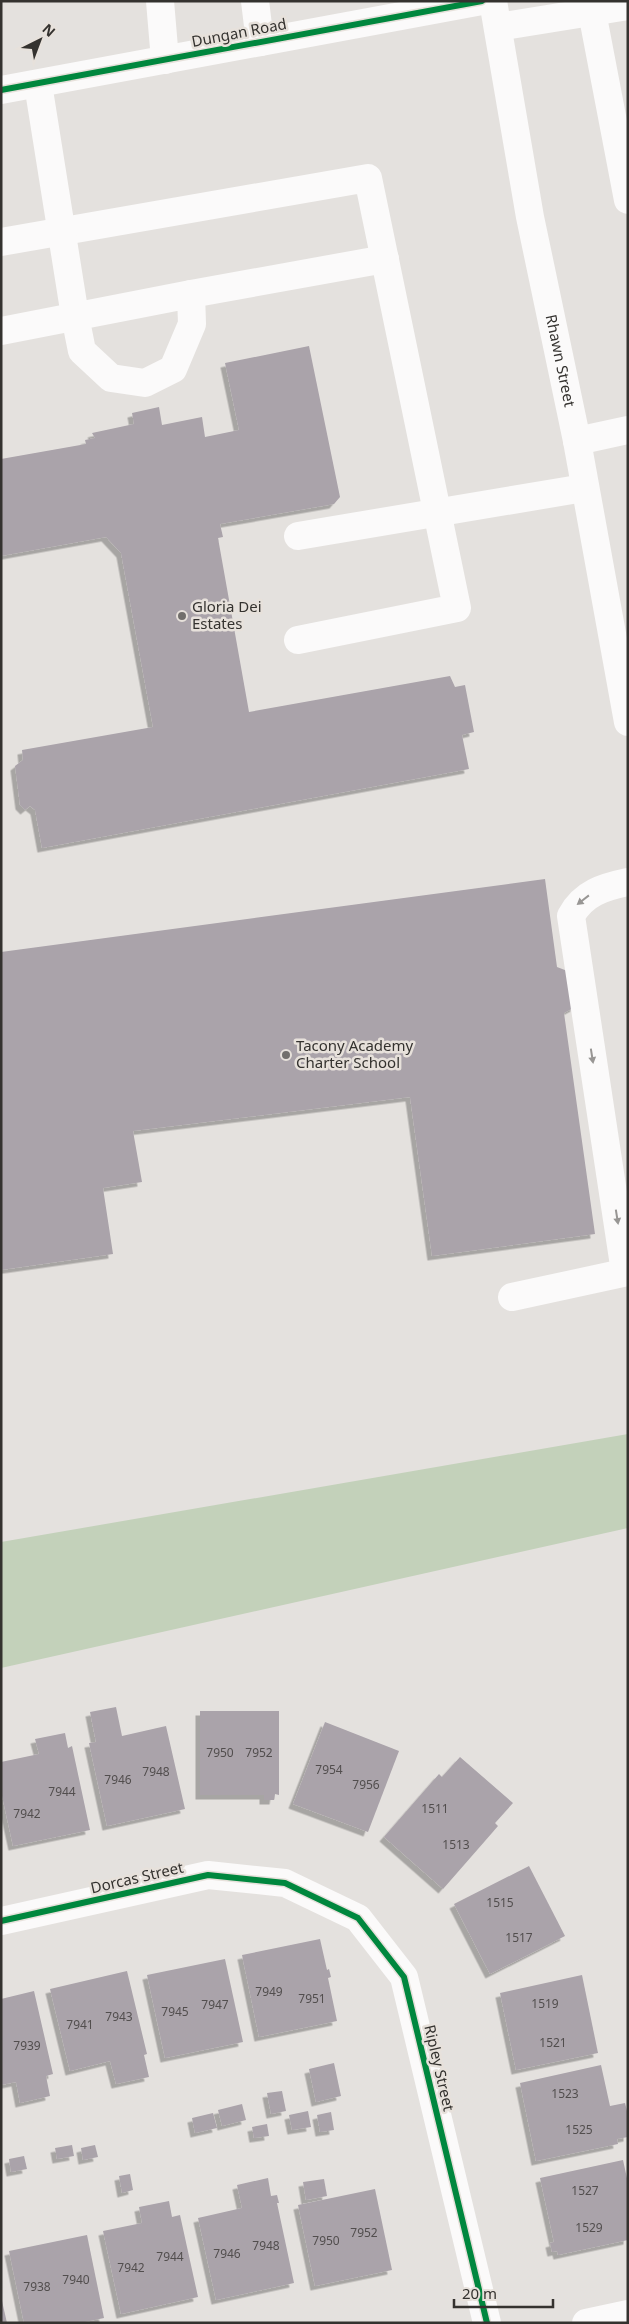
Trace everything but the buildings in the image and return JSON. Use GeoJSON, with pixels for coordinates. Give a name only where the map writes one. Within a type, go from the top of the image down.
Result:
{"type":"FeatureCollection","features":[{"type":"Feature","properties":{"kind":"street"},"geometry":{"type":"LineString","coordinates":[[160,1],[165,60]]}},
{"type":"Feature","properties":{"kind":"street"},"geometry":{"type":"LineString","coordinates":[[255,1],[260,42]]}},
{"type":"Feature","properties":{"kind":"street","name":"Dungan Road"},"geometry":{"type":"LineString","coordinates":[[1,90],[260,42],[382,10],[482,1]]}},
{"type":"Feature","properties":{"kind":"street"},"geometry":{"type":"LineString","coordinates":[[495,14],[592,12],[628,6]]}},
{"type":"Feature","properties":{"kind":"street"},"geometry":{"type":"LineString","coordinates":[[592,12],[628,200]]}},
{"type":"Feature","properties":{"kind":"street","name":"Rhawn Street"},"geometry":{"type":"LineString","coordinates":[[495,14],[530,217],[576,441],[628,722]]}},
{"type":"Feature","properties":{"kind":"street"},"geometry":{"type":"LineString","coordinates":[[38,84],[82,351],[111,378],[145,382],[173,369],[192,324],[191,294]]}},
{"type":"Feature","properties":{"kind":"street"},"geometry":{"type":"LineString","coordinates":[[1,242],[368,178],[457,608],[298,640]]}},
{"type":"Feature","properties":{"kind":"street"},"geometry":{"type":"LineString","coordinates":[[1,331],[385,259]]}},
{"type":"Feature","properties":{"kind":"street"},"geometry":{"type":"LineString","coordinates":[[576,441],[628,430]]}},
{"type":"Feature","properties":{"kind":"street"},"geometry":{"type":"LineString","coordinates":[[298,536],[584,488]]}},
{"type":"Feature","properties":{"kind":"street"},"geometry":{"type":"LineString","coordinates":[[512,1297],[627,1272],[571,916],[577,904],[591,894],[605,887],[628,882]]}},
{"type":"Feature","properties":{"kind":"street","name":"Dorcas Street"},"geometry":{"type":"LineString","coordinates":[[1,1921],[208,1875],[279,1882]]}},
{"type":"Feature","properties":{"kind":"street","name":"Ripley Street"},"geometry":{"type":"LineString","coordinates":[[279,1882],[285,1883],[358,1918],[404,1977],[487,2323]]}},
{"type":"Feature","properties":{"kind":"street"},"geometry":{"type":"LineString","coordinates":[[586,2323],[628,2314]]}},
{"type":"Feature","properties":{"kind":"green space"},"geometry":{"type":"Polygon","coordinates":[[[628,1434],[628,1528],[1,1668],[1,1542],[628,1434]]]}},
{"type":"Feature","properties":{"kind":"cycle path"},"geometry":{"type":"LineString","coordinates":[[1,90],[482,1]]}},
{"type":"Feature","properties":{"kind":"cycle path"},"geometry":{"type":"LineString","coordinates":[[1,1921],[208,1875],[285,1883],[358,1918],[404,1977],[487,2323]]}},
{"type":"Feature","properties":{"kind":"place","name":"Gloria Dei Estates"},"geometry":{"type":"Point","coordinates":[182,616]}},
{"type":"Feature","properties":{"kind":"place","name":"Tacony Academy Charter School"},"geometry":{"type":"Point","coordinates":[286,1055]}}]}
